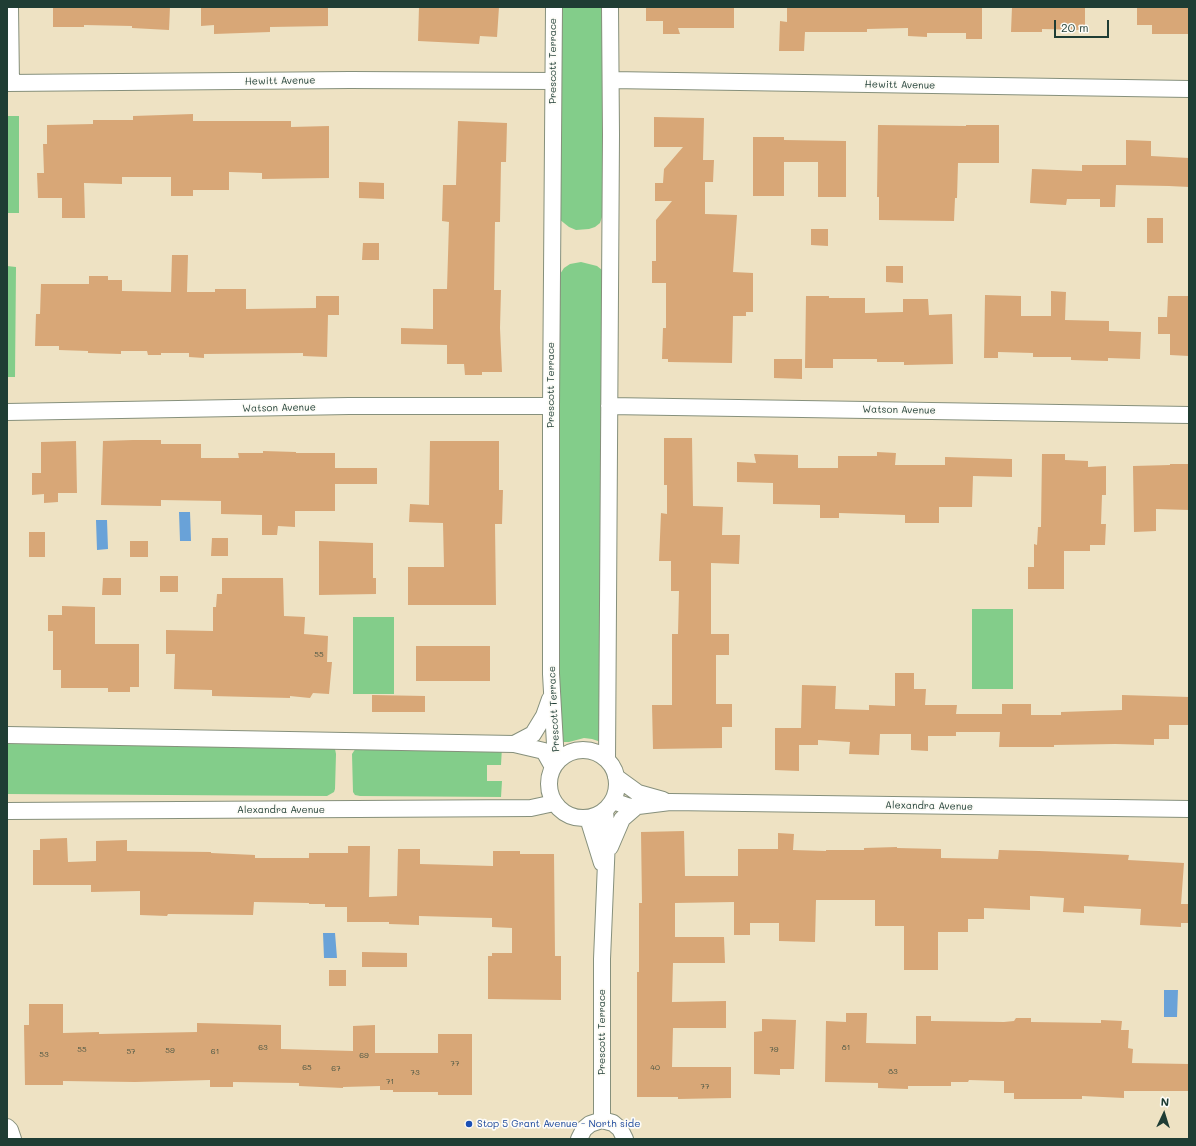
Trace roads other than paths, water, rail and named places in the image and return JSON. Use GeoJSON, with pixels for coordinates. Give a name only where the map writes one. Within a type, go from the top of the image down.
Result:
{"type":"FeatureCollection","features":[{"type":"Feature","properties":{"kind":"street"},"geometry":{"type":"LineString","coordinates":[[9,83],[10,7]]}},
{"type":"Feature","properties":{"kind":"street","name":"Prescott Terrace"},"geometry":{"type":"LineString","coordinates":[[554,7],[551,406],[552,694],[555,765]]}},
{"type":"Feature","properties":{"kind":"street"},"geometry":{"type":"LineString","coordinates":[[607,760],[611,80],[610,7]]}},
{"type":"Feature","properties":{"kind":"street","name":"Hewitt Avenue"},"geometry":{"type":"LineString","coordinates":[[9,83],[342,80],[553,81]]}},
{"type":"Feature","properties":{"kind":"street","name":"Hewitt Avenue"},"geometry":{"type":"LineString","coordinates":[[611,80],[1189,90]]}},
{"type":"Feature","properties":{"kind":"street","name":"Watson Avenue"},"geometry":{"type":"LineString","coordinates":[[7,412],[349,406],[551,406]]}},
{"type":"Feature","properties":{"kind":"street","name":"Watson Avenue"},"geometry":{"type":"LineString","coordinates":[[609,406],[1189,415]]}},
{"type":"Feature","properties":{"kind":"street"},"geometry":{"type":"LineString","coordinates":[[514,744],[533,734],[544,716],[552,694]]}},
{"type":"Feature","properties":{"kind":"street"},"geometry":{"type":"LineString","coordinates":[[7,735],[514,744],[544,752],[555,765]]}},
{"type":"Feature","properties":{"kind":"street"},"geometry":{"type":"LineString","coordinates":[[581,750],[600,754],[613,768],[616,778],[616,794],[609,806],[600,814],[588,818],[570,816],[561,811],[554,803],[548,786],[550,774],[555,765],[563,756],[572,752],[581,750]]}},
{"type":"Feature","properties":{"kind":"street","name":"Alexandra Avenue"},"geometry":{"type":"LineString","coordinates":[[616,778],[638,793],[670,802]]}},
{"type":"Feature","properties":{"kind":"street","name":"Alexandra Avenue"},"geometry":{"type":"LineString","coordinates":[[609,806],[630,807],[670,802],[1189,809]]}},
{"type":"Feature","properties":{"kind":"street","name":"Alexandra Avenue"},"geometry":{"type":"LineString","coordinates":[[7,810],[531,808],[554,803]]}},
{"type":"Feature","properties":{"kind":"street","name":"Prescott Terrace"},"geometry":{"type":"LineString","coordinates":[[602,1120],[602,959],[609,806]]}},
{"type":"Feature","properties":{"kind":"street"},"geometry":{"type":"LineString","coordinates":[[606,864],[615,832],[622,819],[637,806]]}},
{"type":"Feature","properties":{"kind":"street","name":"Prescott Terrace"},"geometry":{"type":"LineString","coordinates":[[588,818],[606,864]]}},
{"type":"Feature","properties":{"kind":"street"},"geometry":{"type":"LineString","coordinates":[[579,1139],[584,1129],[590,1124],[602,1120],[613,1123],[617,1126],[625,1139]]}},
{"type":"Feature","properties":{"kind":"street"},"geometry":{"type":"LineString","coordinates":[[7,1127],[10,1130],[13,1139]]}},
{"type":"Feature","properties":{"kind":"water"},"geometry":{"type":"Polygon","coordinates":[[[179,512],[190,512],[191,541],[180,541],[179,512]]]}},
{"type":"Feature","properties":{"kind":"water"},"geometry":{"type":"Polygon","coordinates":[[[96,520],[107,520],[108,549],[97,550],[96,520]]]}},
{"type":"Feature","properties":{"kind":"water"},"geometry":{"type":"Polygon","coordinates":[[[323,933],[335,933],[337,958],[324,958],[323,933]]]}},
{"type":"Feature","properties":{"kind":"water"},"geometry":{"type":"Polygon","coordinates":[[[1164,990],[1178,990],[1177,1017],[1164,1017],[1164,990]]]}},
{"type":"Feature","properties":{"kind":"place","name":"Stop 5 Grant Avenue - North side"},"geometry":{"type":"Point","coordinates":[469,1124]}}]}
